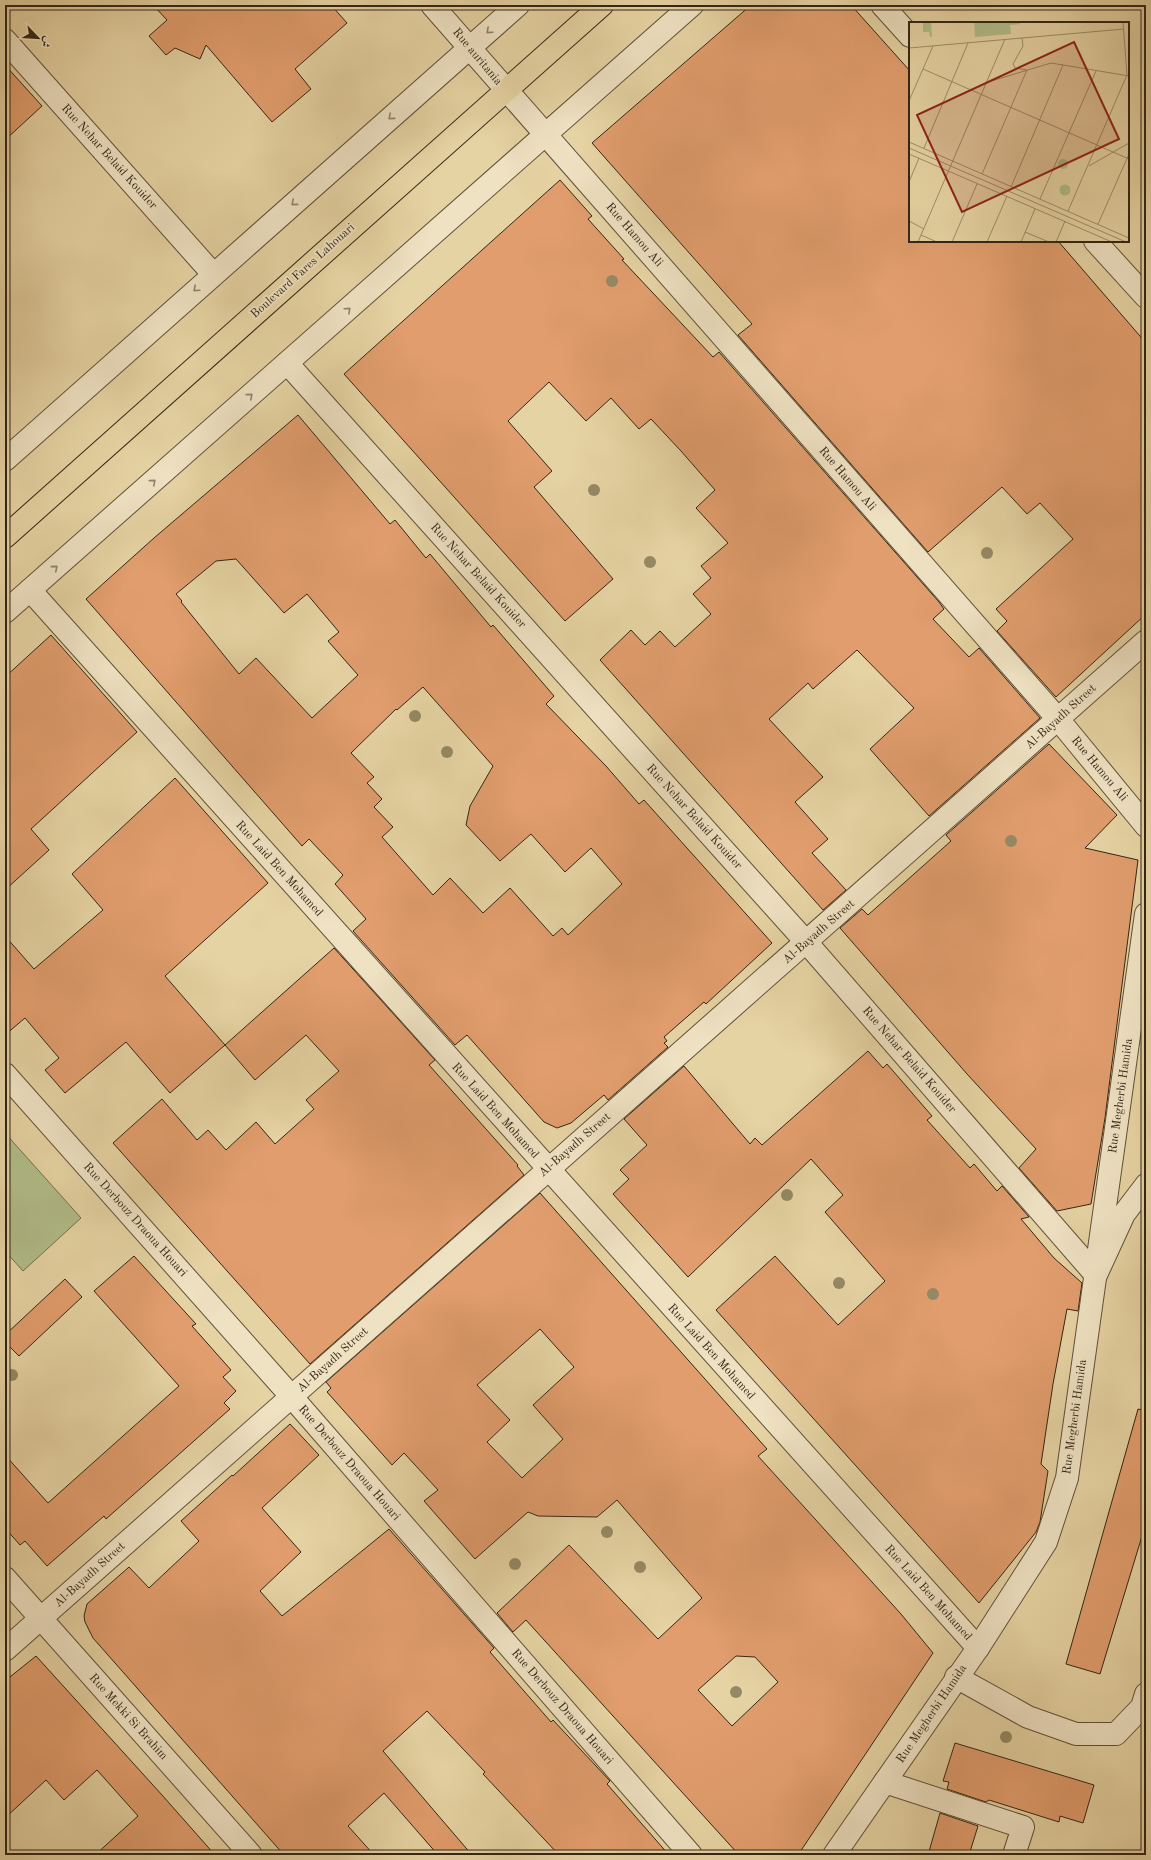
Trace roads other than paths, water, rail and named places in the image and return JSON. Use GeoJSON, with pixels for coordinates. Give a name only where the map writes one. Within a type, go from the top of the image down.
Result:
{"type":"FeatureCollection","features":[{"type":"Feature","properties":{"kind":"main road","name":"Boulevard Fares Lahouari"},"geometry":{"type":"LineString","coordinates":[[5,537],[602,5]]}},
{"type":"Feature","properties":{"kind":"street","name":"Rue auritania"},"geometry":{"type":"LineString","coordinates":[[432,5],[505,91],[545,134]]}},
{"type":"Feature","properties":{"kind":"street"},"geometry":{"type":"LineString","coordinates":[[5,460],[518,5]]}},
{"type":"Feature","properties":{"kind":"street"},"geometry":{"type":"LineString","coordinates":[[5,612],[692,5]]}},
{"type":"Feature","properties":{"kind":"street"},"geometry":{"type":"LineString","coordinates":[[882,5],[909,35]]}},
{"type":"Feature","properties":{"kind":"street","name":"Rue Nehar Belaid Kouider"},"geometry":{"type":"LineString","coordinates":[[5,40],[213,274]]}},
{"type":"Feature","properties":{"kind":"street","name":"Rue Hamou Ali"},"geometry":{"type":"LineString","coordinates":[[545,134],[1058,719],[1146,826]]}},
{"type":"Feature","properties":{"kind":"street"},"geometry":{"type":"LineString","coordinates":[[1096,242],[1146,297]]}},
{"type":"Feature","properties":{"kind":"street","name":"Rue Nehar Belaid Kouider"},"geometry":{"type":"LineString","coordinates":[[287,363],[807,942],[1096,1275]]}},
{"type":"Feature","properties":{"kind":"street","name":"Rue Laid Ben Mohamed"},"geometry":{"type":"LineString","coordinates":[[30,590],[548,1170],[978,1648]]}},
{"type":"Feature","properties":{"kind":"street","name":"Al-Bayadh Street"},"geometry":{"type":"LineString","coordinates":[[5,1650],[1146,641]]}},
{"type":"Feature","properties":{"kind":"street","name":"Rue Megherbi Hamida"},"geometry":{"type":"LineString","coordinates":[[834,1855],[956,1677],[978,1648],[1046,1542],[1067,1478],[1146,914]]}},
{"type":"Feature","properties":{"kind":"street","name":"Rue Derbouz Draoua Houari"},"geometry":{"type":"LineString","coordinates":[[5,1074],[292,1396],[691,1855]]}},
{"type":"Feature","properties":{"kind":"street"},"geometry":{"type":"LineString","coordinates":[[1096,1275],[1124,1214],[1146,1185]]}},
{"type":"Feature","properties":{"kind":"street","name":"Rue Mekki Si Brahim"},"geometry":{"type":"LineString","coordinates":[[5,1578],[251,1855]]}},
{"type":"Feature","properties":{"kind":"street"},"geometry":{"type":"LineString","coordinates":[[956,1677],[1028,1717],[1076,1734],[1116,1734],[1142,1707],[1146,1694]]}},
{"type":"Feature","properties":{"kind":"street"},"geometry":{"type":"LineString","coordinates":[[885,1782],[1022,1827],[1014,1855]]}}]}
